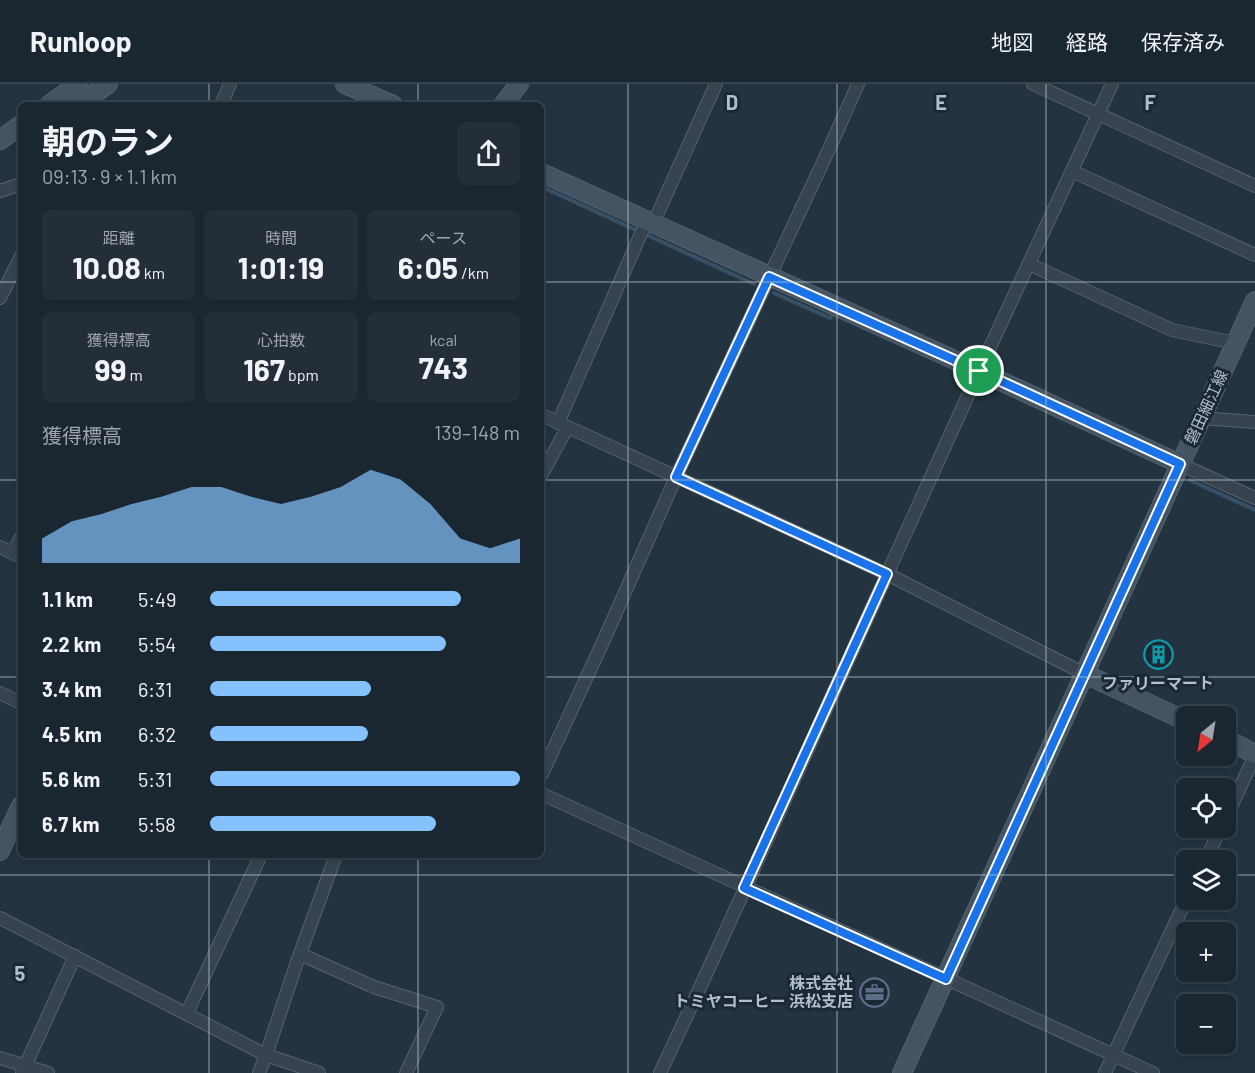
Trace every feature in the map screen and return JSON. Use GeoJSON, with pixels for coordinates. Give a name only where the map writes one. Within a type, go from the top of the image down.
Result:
{"type":"FeatureCollection","features":[{"type":"Feature","properties":{"kind":"main road"},"geometry":{"type":"LineString","coordinates":[[53,102],[75,86],[79,96],[92,96],[108,84]]}},
{"type":"Feature","properties":{"kind":"main road"},"geometry":{"type":"LineString","coordinates":[[345,84],[386,102]]}},
{"type":"Feature","properties":{"kind":"main road"},"geometry":{"type":"LineString","coordinates":[[505,102],[519,84]]}},
{"type":"Feature","properties":{"kind":"main road"},"geometry":{"type":"LineString","coordinates":[[0,140],[18,127]]}},
{"type":"Feature","properties":{"kind":"main road"},"geometry":{"type":"LineString","coordinates":[[544,174],[645,228],[769,277],[1180,464]]}},
{"type":"Feature","properties":{"kind":"main road","name":"磐田細江線"},"geometry":{"type":"LineString","coordinates":[[902,1073],[1255,301]]}},
{"type":"Feature","properties":{"kind":"main road"},"geometry":{"type":"LineString","coordinates":[[1085,674],[1176,716]]}},
{"type":"Feature","properties":{"kind":"main road"},"geometry":{"type":"LineString","coordinates":[[1236,744],[1255,754]]}},
{"type":"Feature","properties":{"kind":"main road"},"geometry":{"type":"LineString","coordinates":[[0,851],[18,812]]}},
{"type":"Feature","properties":{"kind":"street"},"geometry":{"type":"LineString","coordinates":[[222,102],[230,84]]}},
{"type":"Feature","properties":{"kind":"street"},"geometry":{"type":"LineString","coordinates":[[544,469],[645,228],[716,84]]}},
{"type":"Feature","properties":{"kind":"street"},"geometry":{"type":"LineString","coordinates":[[544,770],[676,477],[858,84]]}},
{"type":"Feature","properties":{"kind":"street"},"geometry":{"type":"LineString","coordinates":[[1033,84],[1255,186]]}},
{"type":"Feature","properties":{"kind":"street"},"geometry":{"type":"LineString","coordinates":[[660,1073],[1112,84]]}},
{"type":"Feature","properties":{"kind":"street"},"geometry":{"type":"LineString","coordinates":[[1072,171],[1255,255]]}},
{"type":"Feature","properties":{"kind":"street"},"geometry":{"type":"LineString","coordinates":[[0,191],[18,185]]}},
{"type":"Feature","properties":{"kind":"street"},"geometry":{"type":"LineString","coordinates":[[0,298],[18,262]]}},
{"type":"Feature","properties":{"kind":"street"},"geometry":{"type":"LineString","coordinates":[[1029,264],[1172,330],[1235,343]]}},
{"type":"Feature","properties":{"kind":"street"},"geometry":{"type":"LineString","coordinates":[[544,417],[887,574],[1085,674]]}},
{"type":"Feature","properties":{"kind":"street"},"geometry":{"type":"LineString","coordinates":[[1202,418],[1255,422]]}},
{"type":"Feature","properties":{"kind":"street"},"geometry":{"type":"LineString","coordinates":[[1180,464],[1255,498]]}},
{"type":"Feature","properties":{"kind":"street"},"geometry":{"type":"LineString","coordinates":[[0,547],[17,555]]}},
{"type":"Feature","properties":{"kind":"street"},"geometry":{"type":"LineString","coordinates":[[0,693],[18,702]]}},
{"type":"Feature","properties":{"kind":"street"},"geometry":{"type":"LineString","coordinates":[[1236,796],[1255,754]]}},
{"type":"Feature","properties":{"kind":"street"},"geometry":{"type":"LineString","coordinates":[[544,795],[1153,1073]]}},
{"type":"Feature","properties":{"kind":"street"},"geometry":{"type":"LineString","coordinates":[[187,1013],[260,858]]}},
{"type":"Feature","properties":{"kind":"street"},"geometry":{"type":"LineString","coordinates":[[259,1073],[335,858]]}},
{"type":"Feature","properties":{"kind":"street"},"geometry":{"type":"LineString","coordinates":[[1105,1073],[1181,910]]}},
{"type":"Feature","properties":{"kind":"street"},"geometry":{"type":"LineString","coordinates":[[0,918],[266,1055],[319,1073]]}},
{"type":"Feature","properties":{"kind":"street"},"geometry":{"type":"LineString","coordinates":[[300,954],[375,987],[436,1007],[406,1073]]}},
{"type":"Feature","properties":{"kind":"street"},"geometry":{"type":"LineString","coordinates":[[24,1069],[75,956]]}},
{"type":"Feature","properties":{"kind":"street"},"geometry":{"type":"LineString","coordinates":[[0,1058],[24,1069],[48,1073]]}},
{"type":"Feature","properties":{"kind":"waterway"},"geometry":{"type":"LineString","coordinates":[[544,188],[754,284]]}},
{"type":"Feature","properties":{"kind":"waterway"},"geometry":{"type":"LineString","coordinates":[[774,293],[830,318],[834,313],[837,315]]}},
{"type":"Feature","properties":{"kind":"waterway"},"geometry":{"type":"LineString","coordinates":[[1190,480],[1255,510]]}},
{"type":"Feature","properties":{"kind":"place","name":"ファリーマート"},"geometry":{"type":"Point","coordinates":[1158,655]}},
{"type":"Feature","properties":{"kind":"place","name":"株式会社 トミヤコーヒー 浜松支店"},"geometry":{"type":"Point","coordinates":[874,992]}},
{"type":"Feature","properties":{"kind":"route"},"geometry":{"type":"LineString","coordinates":[[769,277],[979,371],[1180,464],[946,979],[744,888],[887,574],[676,477],[769,277]]}}]}
